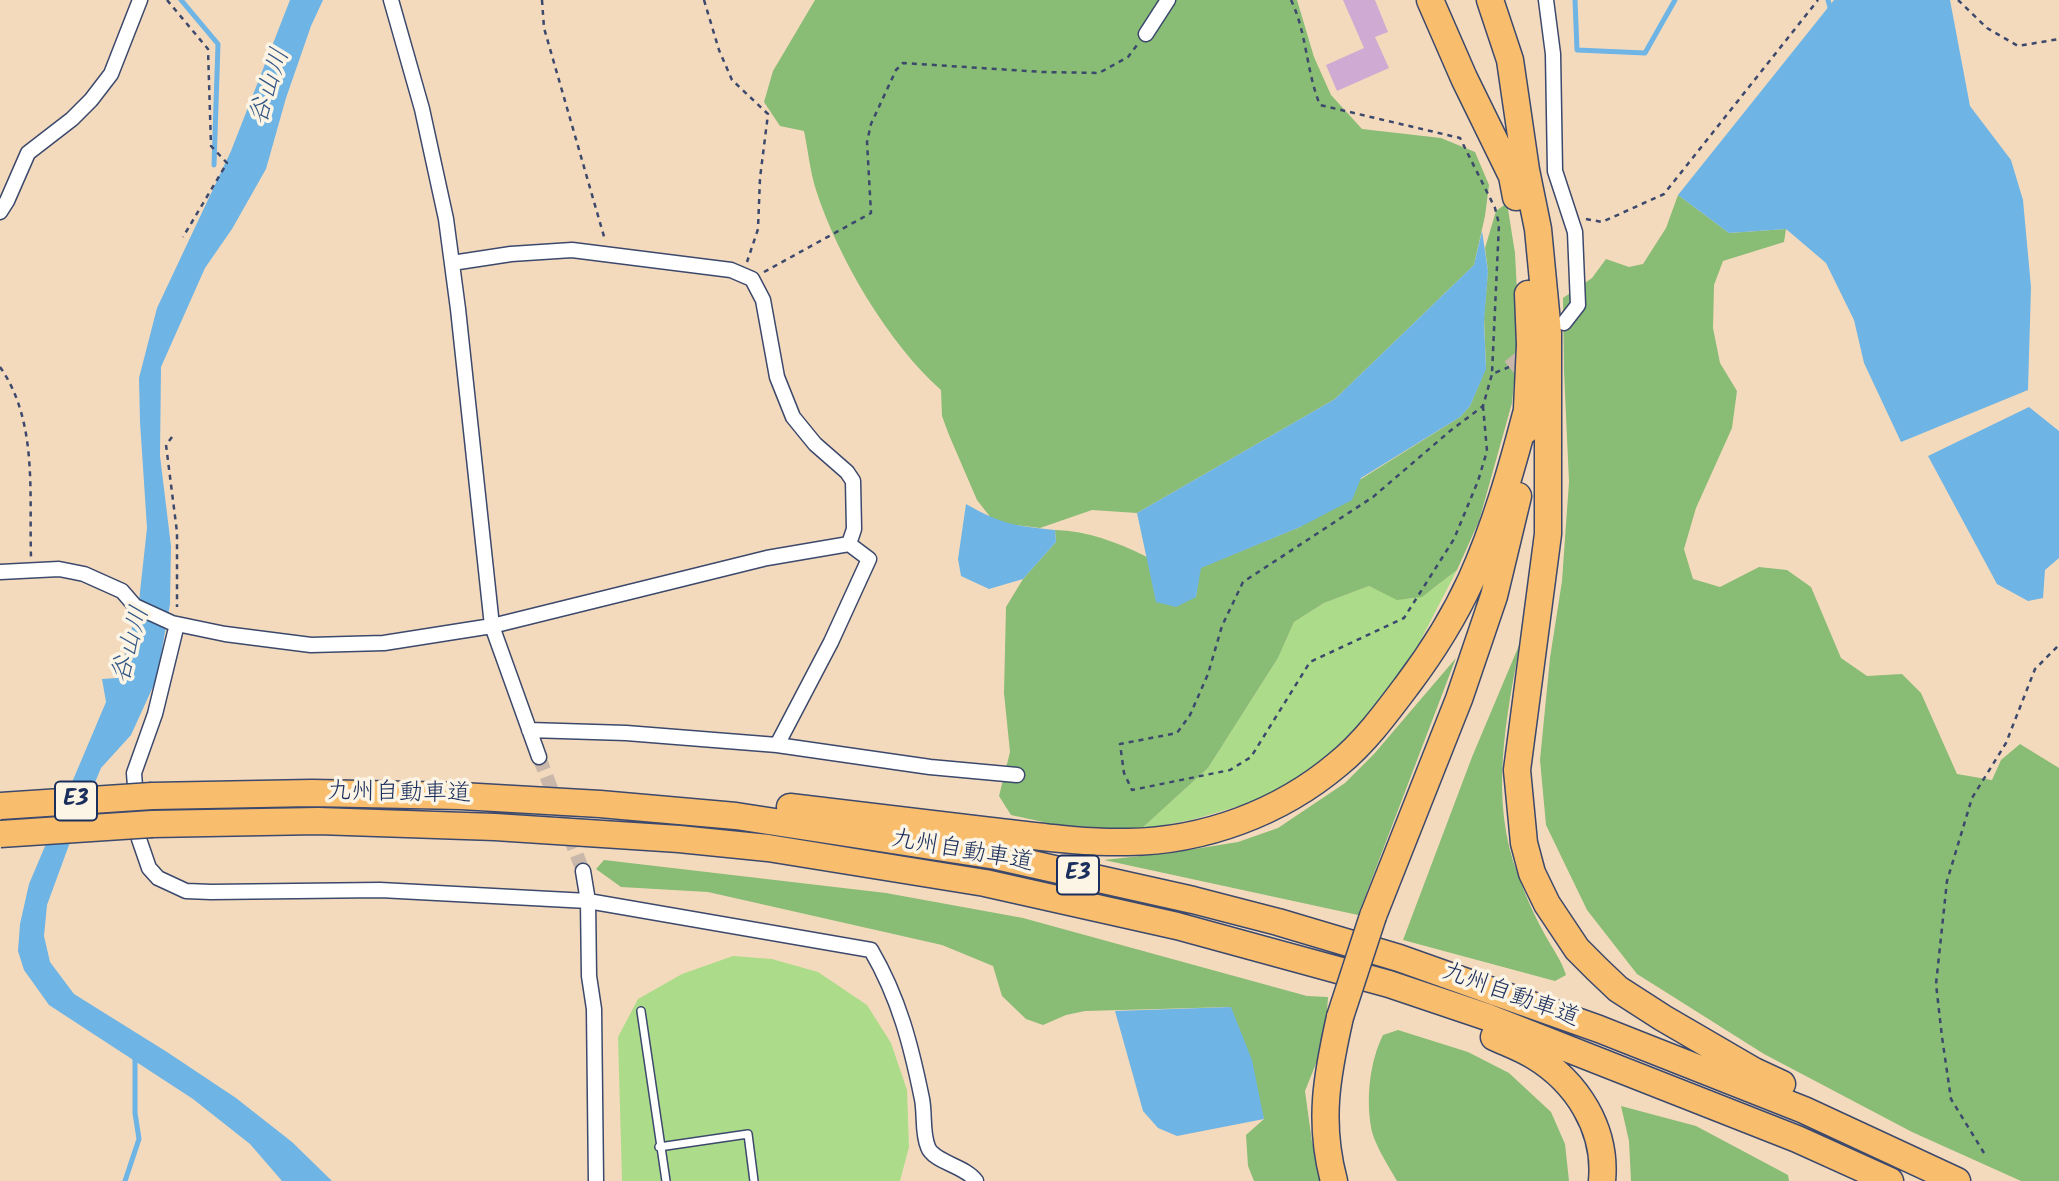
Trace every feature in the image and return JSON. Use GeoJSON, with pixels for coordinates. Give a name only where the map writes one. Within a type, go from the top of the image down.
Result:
{"type":"FeatureCollection","features":[{"type":"Feature","properties":{"kind":"highway"},"geometry":{"type":"LineString","coordinates":[[1334,1181],[1324,1126],[1325,1096],[1381,918],[1494,596],[1525,466],[1530,345],[1528,293],[1512,176],[1464,78],[1430,0]]}},
{"type":"Feature","properties":{"kind":"highway"},"geometry":{"type":"LineString","coordinates":[[1490,0],[1510,60],[1526,170],[1538,229],[1548,333],[1548,534],[1517,770],[1524,843],[1532,873],[1547,904],[1577,949],[1618,989],[1716,1050],[1809,1096],[1878,1145]]}},
{"type":"Feature","properties":{"kind":"highway"},"geometry":{"type":"LineString","coordinates":[[600,804],[785,807],[1046,837],[1129,842],[1176,837],[1254,816],[1292,798],[1339,764],[1384,716],[1422,665],[1471,581],[1501,506],[1527,414]]}},
{"type":"Feature","properties":{"kind":"highway"},"geometry":{"type":"LineString","coordinates":[[1381,918],[1473,708],[1508,611],[1548,446]]}},
{"type":"Feature","properties":{"kind":"highway","name":"九州自動車道"},"geometry":{"type":"LineString","coordinates":[[0,806],[152,796],[312,793],[461,796],[600,804],[736,816],[996,856],[1278,922],[1399,958],[1599,1029],[1804,1110],[1957,1181]]}},
{"type":"Feature","properties":{"kind":"highway","name":"九州自動車道"},"geometry":{"type":"LineString","coordinates":[[0,834],[152,824],[318,821],[481,826],[742,845],[985,883],[1242,942],[1390,984],[1487,1017],[1797,1139],[1890,1181]]}},
{"type":"Feature","properties":{"kind":"highway"},"geometry":{"type":"LineString","coordinates":[[1242,942],[1322,979],[1487,1034],[1534,1056],[1575,1091],[1590,1114],[1599,1137],[1603,1159],[1602,1181]]}},
{"type":"Feature","properties":{"kind":"highway"},"geometry":{"type":"LineString","coordinates":[[1348,1018],[1340,1125],[1344,1154],[1353,1181]]}},
{"type":"Feature","properties":{"kind":"street"},"geometry":{"type":"LineString","coordinates":[[0,212],[28,153],[72,119],[111,74],[139,0]]}},
{"type":"Feature","properties":{"kind":"street"},"geometry":{"type":"LineString","coordinates":[[391,0],[422,109],[446,219],[492,625],[540,757]]}},
{"type":"Feature","properties":{"kind":"street"},"geometry":{"type":"LineString","coordinates":[[1146,34],[1168,0]]}},
{"type":"Feature","properties":{"kind":"street"},"geometry":{"type":"LineString","coordinates":[[1546,0],[1553,54],[1555,171],[1575,232],[1578,305],[1564,323]]}},
{"type":"Feature","properties":{"kind":"street"},"geometry":{"type":"LineString","coordinates":[[452,263],[511,254],[572,250],[731,270],[747,277],[763,300],[777,377],[793,417],[814,444],[847,472],[853,481],[854,528],[849,544]]}},
{"type":"Feature","properties":{"kind":"street"},"geometry":{"type":"LineString","coordinates":[[0,572],[60,569],[84,574],[122,591],[135,606],[175,624],[225,634],[311,645],[384,643],[492,625],[767,558],[849,544],[869,559],[831,642],[777,745]]}},
{"type":"Feature","properties":{"kind":"street"},"geometry":{"type":"LineString","coordinates":[[175,624],[155,714],[134,773],[139,839],[149,868],[158,878],[186,891],[380,890],[588,901],[871,950],[889,981],[911,1046],[924,1106],[927,1147],[932,1154],[971,1174],[976,1181]]}},
{"type":"Feature","properties":{"kind":"street"},"geometry":{"type":"LineString","coordinates":[[530,730],[626,733],[777,745],[930,767],[1017,775]]}},
{"type":"Feature","properties":{"kind":"street"},"geometry":{"type":"LineString","coordinates":[[583,871],[588,901],[589,976],[594,1010],[596,1181]]}},
{"type":"Feature","properties":{"kind":"lane"},"geometry":{"type":"LineString","coordinates":[[641,1011],[666,1181]]}},
{"type":"Feature","properties":{"kind":"lane"},"geometry":{"type":"LineString","coordinates":[[659,1147],[748,1134],[754,1181]]}},
{"type":"Feature","properties":{"kind":"path"},"geometry":{"type":"LineString","coordinates":[[167,0],[208,49],[211,146],[227,163],[183,237]]}},
{"type":"Feature","properties":{"kind":"path"},"geometry":{"type":"LineString","coordinates":[[542,0],[544,28],[609,254]]}},
{"type":"Feature","properties":{"kind":"path"},"geometry":{"type":"LineString","coordinates":[[704,0],[719,50],[732,80],[768,114],[760,178],[758,229],[747,277]]}},
{"type":"Feature","properties":{"kind":"path"},"geometry":{"type":"LineString","coordinates":[[1291,0],[1298,15],[1320,105],[1460,138],[1495,208],[1499,224],[1492,374],[1483,406],[1487,451],[1454,540],[1404,618],[1310,662],[1251,757],[1230,770],[1132,790],[1124,773],[1120,744],[1177,733],[1190,715],[1208,674],[1222,626],[1243,582],[1373,497],[1483,406]]}},
{"type":"Feature","properties":{"kind":"path"},"geometry":{"type":"LineString","coordinates":[[1564,200],[1586,219],[1602,222],[1664,194],[1818,0]]}},
{"type":"Feature","properties":{"kind":"path"},"geometry":{"type":"LineString","coordinates":[[1958,0],[1987,28],[2018,46],[2059,39]]}},
{"type":"Feature","properties":{"kind":"path"},"geometry":{"type":"LineString","coordinates":[[747,277],[871,213],[867,142],[871,124],[895,70],[903,63],[1099,73],[1128,57],[1146,34]]}},
{"type":"Feature","properties":{"kind":"path"},"geometry":{"type":"LineString","coordinates":[[0,367],[23,411],[32,570]]}},
{"type":"Feature","properties":{"kind":"path"},"geometry":{"type":"LineString","coordinates":[[1492,374],[1509,368]]}},
{"type":"Feature","properties":{"kind":"path"},"geometry":{"type":"LineString","coordinates":[[172,437],[166,445],[177,532],[175,624]]}},
{"type":"Feature","properties":{"kind":"path"},"geometry":{"type":"LineString","coordinates":[[1984,1153],[1951,1099],[1942,1037],[1936,984],[1947,881],[1972,798],[2006,743],[2035,669],[2059,645]]}},
{"type":"Feature","properties":{"kind":"green space"},"geometry":{"type":"Polygon","coordinates":[[[815,0],[1297,0],[1314,57],[1331,95],[1362,129],[1441,138],[1475,152],[1489,185],[1474,265],[1335,399],[1137,513],[1092,510],[1040,528],[1007,524],[991,518],[977,500],[949,435],[942,416],[941,390],[921,371],[884,324],[837,243],[816,190],[804,131],[780,126],[764,102],[773,71],[815,0]]]}},
{"type":"Feature","properties":{"kind":"green space"},"geometry":{"type":"Polygon","coordinates":[[[1678,195],[1729,233],[1786,229],[1784,242],[1723,261],[1714,285],[1713,328],[1720,363],[1737,391],[1732,428],[1696,508],[1684,549],[1693,579],[1720,587],[1759,567],[1787,570],[1811,587],[1841,658],[1867,676],[1902,674],[1921,693],[1957,774],[1992,780],[2001,760],[2020,744],[2059,768],[2059,1181],[2021,1181],[1912,1132],[1764,1054],[1637,974],[1587,910],[1546,825],[1540,760],[1550,658],[1562,581],[1569,482],[1563,298],[1592,278],[1606,259],[1629,267],[1643,264],[1666,228],[1678,195]]]}},
{"type":"Feature","properties":{"kind":"green space"},"geometry":{"type":"Polygon","coordinates":[[[1507,203],[1515,253],[1519,329],[1512,403],[1479,521],[1457,570],[1422,597],[1397,600],[1369,586],[1324,603],[1294,622],[1278,658],[1208,768],[1140,830],[1066,827],[1011,815],[999,796],[1010,752],[1004,693],[1006,607],[1023,579],[1056,542],[1055,530],[1102,538],[1147,557],[1156,601],[1196,597],[1200,568],[1300,527],[1361,479],[1460,417],[1470,406],[1486,368],[1484,318],[1488,271],[1485,248],[1496,211],[1507,203]]]}},
{"type":"Feature","properties":{"kind":"green space"},"geometry":{"type":"Polygon","coordinates":[[[1457,570],[1403,674],[1362,729],[1311,771],[1256,801],[1195,819],[1140,830],[1208,768],[1278,658],[1294,622],[1324,603],[1369,586],[1397,597],[1416,598],[1457,570]]]}},
{"type":"Feature","properties":{"kind":"green space"},"geometry":{"type":"Polygon","coordinates":[[[1520,643],[1503,759],[1504,818],[1509,847],[1521,882],[1566,975],[1555,981],[1403,940],[1472,757],[1520,643]]]}},
{"type":"Feature","properties":{"kind":"green space"},"geometry":{"type":"Polygon","coordinates":[[[1456,658],[1358,915],[1104,860],[1238,842],[1278,828],[1345,783],[1374,754],[1456,658]]]}},
{"type":"Feature","properties":{"kind":"green space"},"geometry":{"type":"Polygon","coordinates":[[[604,860],[886,893],[1023,918],[1307,996],[1328,997],[1325,1041],[1305,1091],[1312,1142],[1324,1181],[1254,1181],[1248,1166],[1246,1135],[1264,1119],[1231,1007],[1085,1011],[1066,1015],[1043,1025],[1026,1019],[1002,996],[993,966],[942,945],[708,892],[621,887],[596,869],[604,860]]]}},
{"type":"Feature","properties":{"kind":"green space"},"geometry":{"type":"Polygon","coordinates":[[[733,956],[772,959],[818,972],[867,1005],[891,1043],[907,1090],[909,1147],[900,1181],[622,1181],[618,1037],[638,999],[682,974],[733,956]]]}},
{"type":"Feature","properties":{"kind":"green space"},"geometry":{"type":"Polygon","coordinates":[[[1398,1030],[1468,1052],[1509,1073],[1551,1112],[1565,1144],[1569,1181],[1397,1181],[1375,1140],[1369,1104],[1372,1068],[1379,1045],[1383,1035],[1398,1030]]]}},
{"type":"Feature","properties":{"kind":"green space"},"geometry":{"type":"Polygon","coordinates":[[[1621,1106],[1696,1126],[1788,1175],[1789,1181],[1631,1181],[1629,1141],[1621,1106]]]}},
{"type":"Feature","properties":{"kind":"water","name":"谷山川"},"geometry":{"type":"Polygon","coordinates":[[[290,0],[323,0],[286,98],[266,169],[232,229],[205,268],[161,367],[160,456],[171,546],[170,604],[157,678],[131,735],[101,768],[47,905],[44,936],[50,962],[74,994],[236,1098],[292,1142],[332,1181],[282,1181],[250,1144],[193,1099],[49,1005],[24,970],[18,951],[20,924],[29,884],[106,702],[102,679],[117,678],[121,670],[139,601],[147,528],[139,378],[157,308],[231,151],[290,0]]]}},
{"type":"Feature","properties":{"kind":"water"},"geometry":{"type":"Polygon","coordinates":[[[1834,0],[1950,0],[1970,106],[2011,160],[2023,200],[2031,287],[2028,390],[1901,442],[1864,363],[1854,320],[1826,263],[1786,229],[1729,233],[1678,195],[1834,0]]]}},
{"type":"Feature","properties":{"kind":"water"},"geometry":{"type":"Polygon","coordinates":[[[1482,231],[1488,271],[1484,322],[1486,369],[1470,406],[1460,417],[1361,478],[1352,500],[1300,527],[1201,568],[1196,597],[1176,607],[1156,602],[1137,513],[1335,399],[1474,265],[1482,231]]]}},
{"type":"Feature","properties":{"kind":"water"},"geometry":{"type":"Polygon","coordinates":[[[2029,407],[2059,431],[2059,558],[2045,570],[2043,598],[2028,601],[1997,584],[1928,456],[2029,407]]]}},
{"type":"Feature","properties":{"kind":"water"},"geometry":{"type":"Polygon","coordinates":[[[966,504],[1009,523],[1055,530],[1056,542],[1023,579],[989,589],[961,576],[958,559],[966,504]]]}},
{"type":"Feature","properties":{"kind":"water"},"geometry":{"type":"Polygon","coordinates":[[[1231,1007],[1252,1060],[1264,1119],[1177,1136],[1158,1128],[1143,1111],[1115,1011],[1231,1007]]]}},
{"type":"Feature","properties":{"kind":"building"},"geometry":{"type":"Polygon","coordinates":[[[1343,0],[1375,0],[1388,32],[1375,37],[1389,68],[1337,91],[1326,65],[1364,48],[1343,0]]]}},
{"type":"Feature","properties":{"kind":"waterway"},"geometry":{"type":"LineString","coordinates":[[181,0],[218,44],[214,165]]}},
{"type":"Feature","properties":{"kind":"waterway"},"geometry":{"type":"LineString","coordinates":[[1575,0],[1577,50],[1645,53],[1675,0]]}},
{"type":"Feature","properties":{"kind":"waterway"},"geometry":{"type":"LineString","coordinates":[[1828,0],[1831,11]]}},
{"type":"Feature","properties":{"kind":"waterway"},"geometry":{"type":"LineString","coordinates":[[125,1181],[139,1139],[135,1113],[135,1058]]}},
{"type":"Feature","properties":{"kind":"tunnel"},"geometry":{"type":"LineString","coordinates":[[1509,367],[1530,350]]}},
{"type":"Feature","properties":{"kind":"tunnel"},"geometry":{"type":"LineString","coordinates":[[539,757],[583,871]]}}]}
